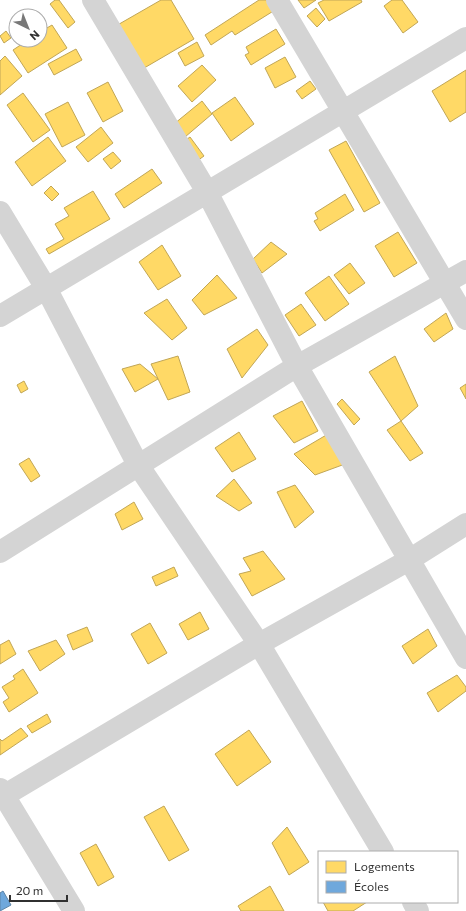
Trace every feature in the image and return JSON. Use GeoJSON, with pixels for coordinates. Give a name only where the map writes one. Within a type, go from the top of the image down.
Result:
{"type":"FeatureCollection","features":[{"type":"Feature","properties":{"kind":"street"},"geometry":{"type":"LineString","coordinates":[[93,0],[207,192],[297,366],[466,658]]}},
{"type":"Feature","properties":{"kind":"street"},"geometry":{"type":"LineString","coordinates":[[277,0],[466,319]]}},
{"type":"Feature","properties":{"kind":"street"},"geometry":{"type":"LineString","coordinates":[[0,316],[466,38]]}},
{"type":"Feature","properties":{"kind":"street"},"geometry":{"type":"LineString","coordinates":[[0,212],[46,288],[138,465],[259,644],[382,851]]}},
{"type":"Feature","properties":{"kind":"street"},"geometry":{"type":"LineString","coordinates":[[0,552],[297,366],[466,271]]}},
{"type":"Feature","properties":{"kind":"street"},"geometry":{"type":"LineString","coordinates":[[74,911],[2,794],[259,644],[409,560],[466,524]]}},
{"type":"Feature","properties":{"kind":"building: Logements"},"geometry":{"type":"Polygon","coordinates":[[[55,0],[59,0],[75,22],[68,28],[50,4],[55,0]]]}},
{"type":"Feature","properties":{"kind":"building: Logements"},"geometry":{"type":"Polygon","coordinates":[[[161,0],[171,0],[194,39],[139,71],[114,27],[161,0]]]}},
{"type":"Feature","properties":{"kind":"building: Logements"},"geometry":{"type":"Polygon","coordinates":[[[259,0],[268,0],[275,10],[235,35],[232,31],[211,45],[205,35],[259,0]]]}},
{"type":"Feature","properties":{"kind":"building: Logements"},"geometry":{"type":"Polygon","coordinates":[[[298,0],[316,0],[304,8],[298,0]]]}},
{"type":"Feature","properties":{"kind":"building: Logements"},"geometry":{"type":"Polygon","coordinates":[[[324,0],[361,0],[362,2],[329,21],[318,3],[324,0]]]}},
{"type":"Feature","properties":{"kind":"building: Logements"},"geometry":{"type":"Polygon","coordinates":[[[392,0],[402,0],[418,22],[403,33],[384,6],[392,0]]]}},
{"type":"Feature","properties":{"kind":"building: Logements"},"geometry":{"type":"Polygon","coordinates":[[[316,8],[325,19],[317,27],[307,16],[316,8]]]}},
{"type":"Feature","properties":{"kind":"building: Logements"},"geometry":{"type":"Polygon","coordinates":[[[52,25],[67,48],[28,73],[13,50],[16,48],[48,48],[48,27],[52,25]]]}},
{"type":"Feature","properties":{"kind":"building: Logements"},"geometry":{"type":"Polygon","coordinates":[[[276,29],[285,44],[251,65],[245,55],[249,53],[246,47],[276,29]]]}},
{"type":"Feature","properties":{"kind":"building: Logements"},"geometry":{"type":"Polygon","coordinates":[[[6,31],[8,34],[8,40],[4,43],[0,36],[6,31]]]}},
{"type":"Feature","properties":{"kind":"building: Logements"},"geometry":{"type":"Polygon","coordinates":[[[197,42],[204,56],[185,66],[178,53],[197,42]]]}},
{"type":"Feature","properties":{"kind":"building: Logements"},"geometry":{"type":"Polygon","coordinates":[[[76,49],[82,60],[54,75],[48,64],[76,49]]]}},
{"type":"Feature","properties":{"kind":"building: Logements"},"geometry":{"type":"Polygon","coordinates":[[[5,56],[22,76],[0,95],[0,61],[5,56]]]}},
{"type":"Feature","properties":{"kind":"building: Logements"},"geometry":{"type":"Polygon","coordinates":[[[285,57],[296,77],[275,88],[265,68],[285,57]]]}},
{"type":"Feature","properties":{"kind":"building: Logements"},"geometry":{"type":"Polygon","coordinates":[[[202,65],[216,80],[192,102],[178,86],[202,65]]]}},
{"type":"Feature","properties":{"kind":"building: Logements"},"geometry":{"type":"Polygon","coordinates":[[[466,70],[466,112],[450,122],[432,91],[466,70]]]}},
{"type":"Feature","properties":{"kind":"building: Logements"},"geometry":{"type":"Polygon","coordinates":[[[310,81],[316,89],[302,99],[296,91],[310,81]]]}},
{"type":"Feature","properties":{"kind":"building: Logements"},"geometry":{"type":"Polygon","coordinates":[[[108,82],[123,111],[103,122],[87,93],[108,82]]]}},
{"type":"Feature","properties":{"kind":"building: Logements"},"geometry":{"type":"Polygon","coordinates":[[[23,93],[50,130],[33,142],[7,105],[23,93]]]}},
{"type":"Feature","properties":{"kind":"building: Logements"},"geometry":{"type":"Polygon","coordinates":[[[235,97],[254,124],[231,141],[212,113],[235,97]]]}},
{"type":"Feature","properties":{"kind":"building: Logements"},"geometry":{"type":"Polygon","coordinates":[[[202,101],[212,114],[185,137],[174,124],[202,101]]]}},
{"type":"Feature","properties":{"kind":"building: Logements"},"geometry":{"type":"Polygon","coordinates":[[[68,102],[85,135],[62,147],[45,114],[68,102]]]}},
{"type":"Feature","properties":{"kind":"building: Logements"},"geometry":{"type":"Polygon","coordinates":[[[101,127],[113,143],[88,162],[76,147],[101,127]]]}},
{"type":"Feature","properties":{"kind":"building: Logements"},"geometry":{"type":"Polygon","coordinates":[[[48,137],[66,161],[32,186],[15,162],[48,137]]]}},
{"type":"Feature","properties":{"kind":"building: Logements"},"geometry":{"type":"Polygon","coordinates":[[[190,137],[204,156],[197,161],[183,142],[190,137]]]}},
{"type":"Feature","properties":{"kind":"building: Logements"},"geometry":{"type":"Polygon","coordinates":[[[346,141],[380,203],[364,212],[329,150],[346,141]]]}},
{"type":"Feature","properties":{"kind":"building: Logements"},"geometry":{"type":"Polygon","coordinates":[[[113,152],[121,161],[111,169],[103,159],[113,152]]]}},
{"type":"Feature","properties":{"kind":"building: Logements"},"geometry":{"type":"Polygon","coordinates":[[[152,169],[162,183],[124,208],[115,194],[152,169]]]}},
{"type":"Feature","properties":{"kind":"building: Logements"},"geometry":{"type":"Polygon","coordinates":[[[51,186],[59,194],[52,201],[44,193],[51,186]]]}},
{"type":"Feature","properties":{"kind":"building: Logements"},"geometry":{"type":"Polygon","coordinates":[[[93,191],[110,219],[49,254],[46,249],[64,239],[55,224],[69,216],[64,208],[93,191]]]}},
{"type":"Feature","properties":{"kind":"building: Logements"},"geometry":{"type":"Polygon","coordinates":[[[345,194],[354,210],[320,231],[314,221],[318,219],[315,213],[345,194]]]}},
{"type":"Feature","properties":{"kind":"building: Logements"},"geometry":{"type":"Polygon","coordinates":[[[398,232],[417,263],[394,277],[375,246],[398,232]]]}},
{"type":"Feature","properties":{"kind":"building: Logements"},"geometry":{"type":"Polygon","coordinates":[[[271,242],[287,254],[262,273],[253,259],[271,242]]]}},
{"type":"Feature","properties":{"kind":"building: Logements"},"geometry":{"type":"Polygon","coordinates":[[[162,245],[181,276],[158,290],[139,262],[162,245]]]}},
{"type":"Feature","properties":{"kind":"building: Logements"},"geometry":{"type":"Polygon","coordinates":[[[350,263],[365,283],[349,294],[334,275],[350,263]]]}},
{"type":"Feature","properties":{"kind":"building: Logements"},"geometry":{"type":"Polygon","coordinates":[[[217,275],[237,298],[204,315],[192,300],[217,275]]]}},
{"type":"Feature","properties":{"kind":"building: Logements"},"geometry":{"type":"Polygon","coordinates":[[[329,276],[349,304],[325,321],[305,293],[329,276]]]}},
{"type":"Feature","properties":{"kind":"building: Logements"},"geometry":{"type":"Polygon","coordinates":[[[167,299],[187,328],[172,340],[144,313],[167,299]]]}},
{"type":"Feature","properties":{"kind":"building: Logements"},"geometry":{"type":"Polygon","coordinates":[[[301,304],[316,325],[299,336],[285,315],[301,304]]]}},
{"type":"Feature","properties":{"kind":"building: Logements"},"geometry":{"type":"Polygon","coordinates":[[[446,313],[453,329],[434,342],[424,329],[446,313]]]}},
{"type":"Feature","properties":{"kind":"building: Logements"},"geometry":{"type":"Polygon","coordinates":[[[257,329],[268,345],[242,378],[227,349],[257,329]]]}},
{"type":"Feature","properties":{"kind":"building: Logements"},"geometry":{"type":"Polygon","coordinates":[[[178,356],[190,392],[168,400],[151,364],[178,356]]]}},
{"type":"Feature","properties":{"kind":"building: Logements"},"geometry":{"type":"Polygon","coordinates":[[[395,356],[418,406],[401,421],[369,372],[395,356]]]}},
{"type":"Feature","properties":{"kind":"building: Logements"},"geometry":{"type":"Polygon","coordinates":[[[140,364],[158,379],[135,392],[122,369],[140,364]]]}},
{"type":"Feature","properties":{"kind":"building: Logements"},"geometry":{"type":"Polygon","coordinates":[[[24,381],[28,389],[21,393],[17,385],[24,381]]]}},
{"type":"Feature","properties":{"kind":"building: Logements"},"geometry":{"type":"Polygon","coordinates":[[[466,384],[466,399],[460,388],[466,384]]]}},
{"type":"Feature","properties":{"kind":"building: Logements"},"geometry":{"type":"Polygon","coordinates":[[[342,399],[360,419],[354,425],[337,404],[342,399]]]}},
{"type":"Feature","properties":{"kind":"building: Logements"},"geometry":{"type":"Polygon","coordinates":[[[302,401],[318,431],[294,443],[273,416],[302,401]]]}},
{"type":"Feature","properties":{"kind":"building: Logements"},"geometry":{"type":"Polygon","coordinates":[[[401,421],[423,453],[410,461],[387,430],[401,421]]]}},
{"type":"Feature","properties":{"kind":"building: Logements"},"geometry":{"type":"Polygon","coordinates":[[[239,432],[256,459],[232,472],[215,448],[239,432]]]}},
{"type":"Feature","properties":{"kind":"building: Logements"},"geometry":{"type":"Polygon","coordinates":[[[328,434],[345,464],[315,475],[294,454],[328,434]]]}},
{"type":"Feature","properties":{"kind":"building: Logements"},"geometry":{"type":"Polygon","coordinates":[[[29,458],[40,476],[31,482],[19,464],[29,458]]]}},
{"type":"Feature","properties":{"kind":"building: Logements"},"geometry":{"type":"Polygon","coordinates":[[[234,479],[252,503],[239,511],[216,496],[234,479]]]}},
{"type":"Feature","properties":{"kind":"building: Logements"},"geometry":{"type":"Polygon","coordinates":[[[295,485],[314,512],[295,528],[277,492],[295,485]]]}},
{"type":"Feature","properties":{"kind":"building: Logements"},"geometry":{"type":"Polygon","coordinates":[[[134,502],[143,519],[122,530],[115,514],[134,502]]]}},
{"type":"Feature","properties":{"kind":"building: Logements"},"geometry":{"type":"Polygon","coordinates":[[[263,551],[285,579],[252,596],[239,574],[251,571],[243,558],[263,551]]]}},
{"type":"Feature","properties":{"kind":"building: Logements"},"geometry":{"type":"Polygon","coordinates":[[[174,567],[178,576],[156,586],[152,577],[174,567]]]}},
{"type":"Feature","properties":{"kind":"building: Logements"},"geometry":{"type":"Polygon","coordinates":[[[200,612],[209,629],[188,640],[179,624],[200,612]]]}},
{"type":"Feature","properties":{"kind":"building: Logements"},"geometry":{"type":"Polygon","coordinates":[[[150,623],[167,653],[148,664],[131,634],[150,623]]]}},
{"type":"Feature","properties":{"kind":"building: Logements"},"geometry":{"type":"Polygon","coordinates":[[[87,627],[93,641],[73,650],[67,635],[87,627]]]}},
{"type":"Feature","properties":{"kind":"building: Logements"},"geometry":{"type":"Polygon","coordinates":[[[428,629],[437,646],[413,664],[402,646],[428,629]]]}},
{"type":"Feature","properties":{"kind":"building: Logements"},"geometry":{"type":"Polygon","coordinates":[[[9,640],[16,654],[0,664],[0,645],[9,640]]]}},
{"type":"Feature","properties":{"kind":"building: Logements"},"geometry":{"type":"Polygon","coordinates":[[[56,640],[65,654],[40,671],[28,651],[56,640]]]}},
{"type":"Feature","properties":{"kind":"building: Logements"},"geometry":{"type":"Polygon","coordinates":[[[23,669],[38,693],[9,712],[3,702],[9,698],[2,687],[15,679],[13,676],[23,669]]]}},
{"type":"Feature","properties":{"kind":"building: Logements"},"geometry":{"type":"Polygon","coordinates":[[[457,675],[466,687],[466,691],[438,712],[427,693],[457,675]]]}},
{"type":"Feature","properties":{"kind":"building: Logements"},"geometry":{"type":"Polygon","coordinates":[[[47,714],[51,722],[32,733],[27,726],[47,714]]]}},
{"type":"Feature","properties":{"kind":"building: Logements"},"geometry":{"type":"Polygon","coordinates":[[[21,728],[28,736],[0,755],[0,739],[2,741],[21,728]]]}},
{"type":"Feature","properties":{"kind":"building: Logements"},"geometry":{"type":"Polygon","coordinates":[[[249,730],[271,762],[237,786],[215,754],[249,730]]]}},
{"type":"Feature","properties":{"kind":"building: Logements"},"geometry":{"type":"Polygon","coordinates":[[[164,806],[189,850],[169,861],[144,817],[164,806]]]}},
{"type":"Feature","properties":{"kind":"building: Logements"},"geometry":{"type":"Polygon","coordinates":[[[287,827],[309,862],[289,875],[272,843],[287,827]]]}},
{"type":"Feature","properties":{"kind":"building: Logements"},"geometry":{"type":"Polygon","coordinates":[[[96,844],[114,877],[98,886],[80,853],[96,844]]]}},
{"type":"Feature","properties":{"kind":"building: Logements"},"geometry":{"type":"Polygon","coordinates":[[[270,886],[284,911],[241,911],[238,906],[270,886]]]}},
{"type":"Feature","properties":{"kind":"building: Logements"},"geometry":{"type":"Polygon","coordinates":[[[324,903],[365,903],[353,911],[328,911],[324,903]]]}},
{"type":"Feature","properties":{"kind":"building: Écoles"},"geometry":{"type":"Polygon","coordinates":[[[3,891],[11,905],[0,911],[0,893],[3,891]]]}}]}
